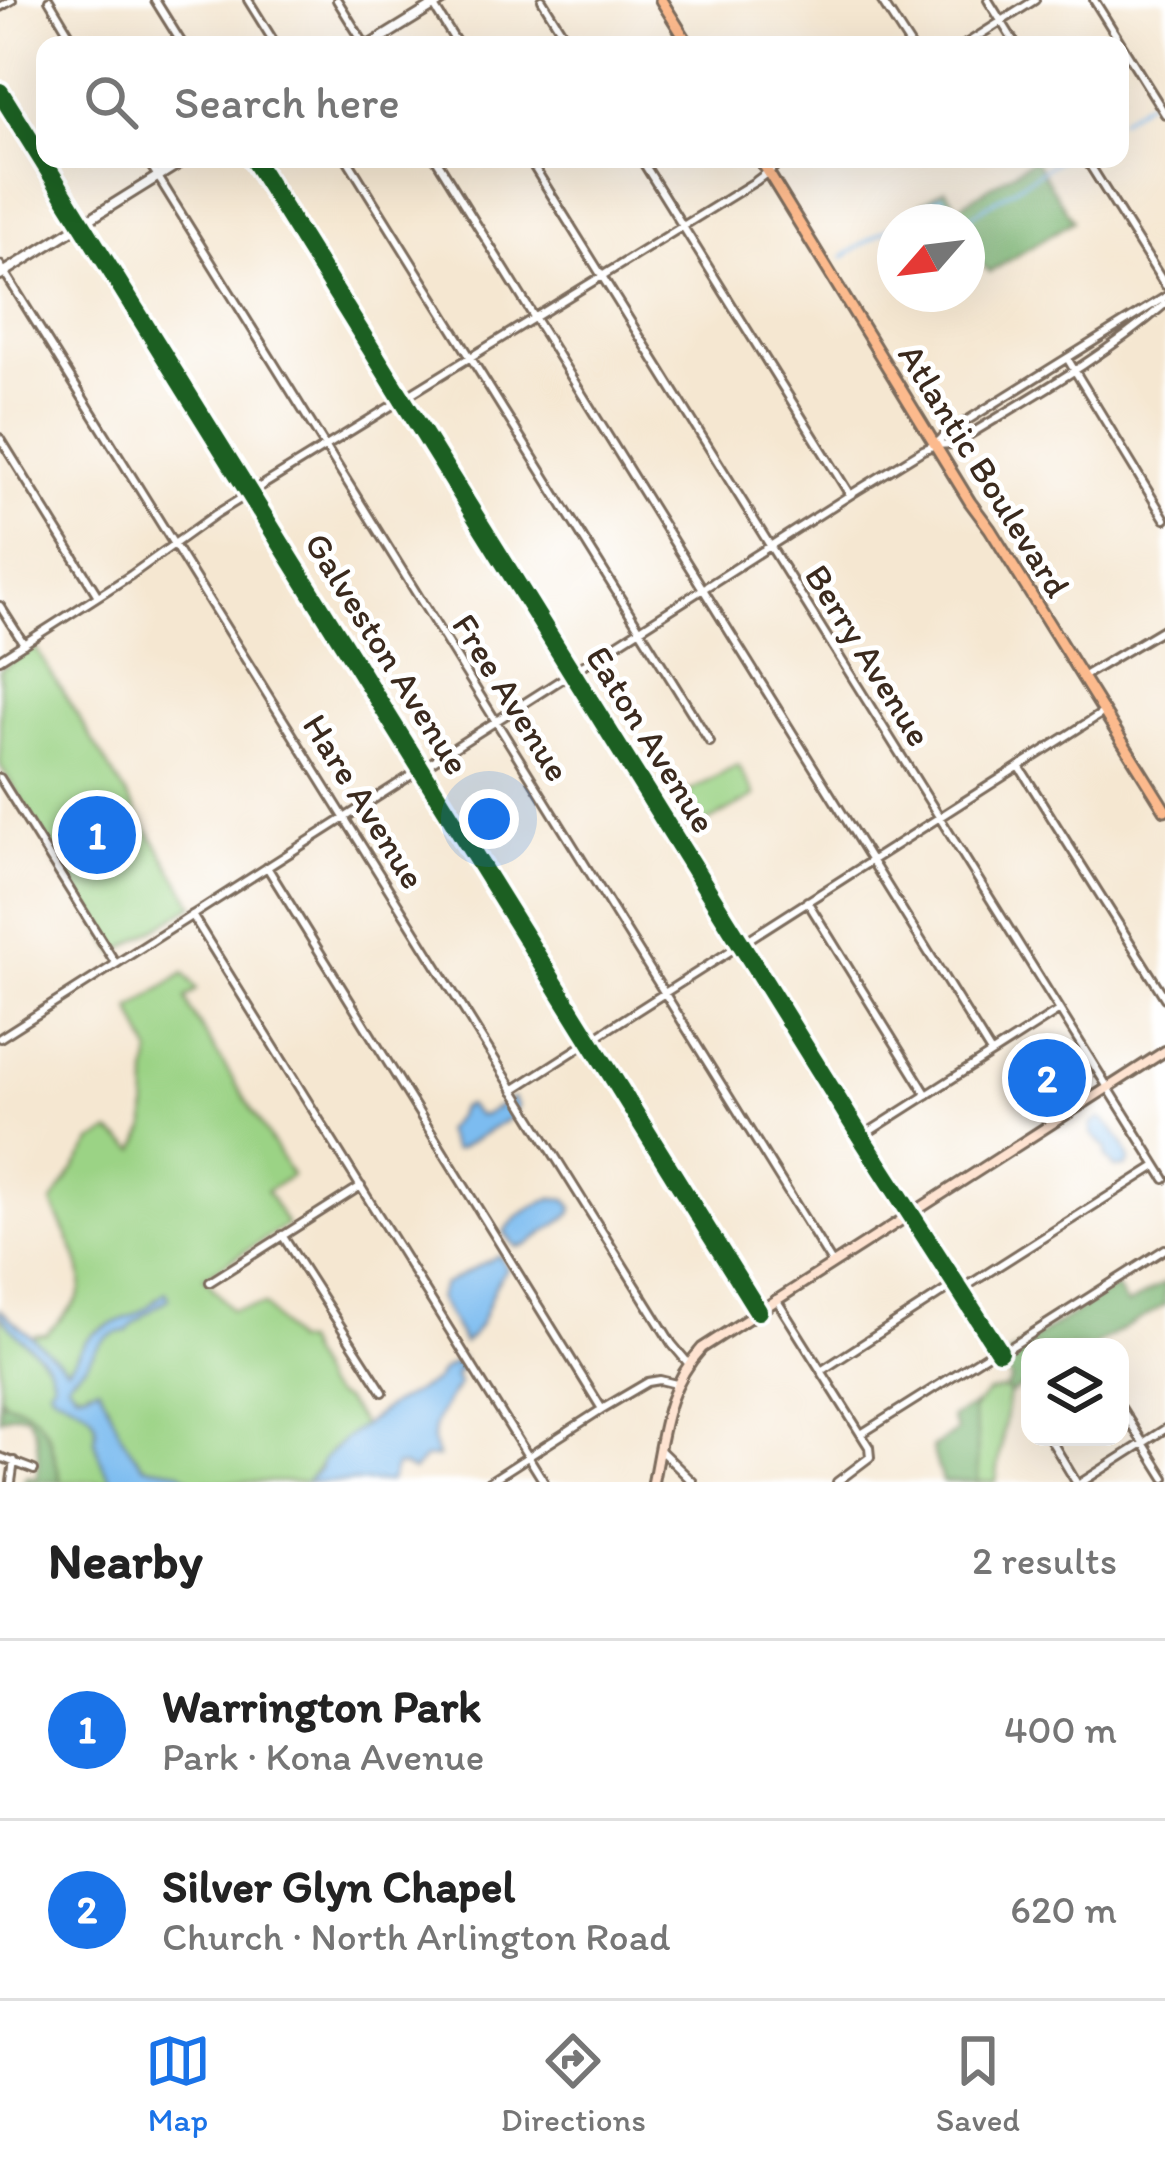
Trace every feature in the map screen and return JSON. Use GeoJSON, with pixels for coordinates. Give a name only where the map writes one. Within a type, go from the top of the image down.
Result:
{"type":"FeatureCollection","features":[{"type":"Feature","properties":{"kind":"main road"},"geometry":{"type":"LineString","coordinates":[[661,0],[683,36]]}},
{"type":"Feature","properties":{"kind":"main road","name":"Atlantic Boulevard"},"geometry":{"type":"LineString","coordinates":[[766,168],[1165,810]]}},
{"type":"Feature","properties":{"kind":"main road"},"geometry":{"type":"LineString","coordinates":[[653,1482],[676,1384],[688,1363],[718,1336],[1165,1051]]}},
{"type":"Feature","properties":{"kind":"street"},"geometry":{"type":"LineString","coordinates":[[0,7],[12,0]]}},
{"type":"Feature","properties":{"kind":"street"},"geometry":{"type":"LineString","coordinates":[[49,0],[71,36]]}},
{"type":"Feature","properties":{"kind":"street"},"geometry":{"type":"LineString","coordinates":[[155,0],[177,36]]}},
{"type":"Feature","properties":{"kind":"street"},"geometry":{"type":"LineString","coordinates":[[248,0],[270,36]]}},
{"type":"Feature","properties":{"kind":"street"},"geometry":{"type":"LineString","coordinates":[[338,0],[362,36]]}},
{"type":"Feature","properties":{"kind":"street"},"geometry":{"type":"LineString","coordinates":[[382,36],[443,0]]}},
{"type":"Feature","properties":{"kind":"street"},"geometry":{"type":"LineString","coordinates":[[542,0],[564,36]]}},
{"type":"Feature","properties":{"kind":"street"},"geometry":{"type":"LineString","coordinates":[[881,0],[904,36]]}},
{"type":"Feature","properties":{"kind":"street"},"geometry":{"type":"LineString","coordinates":[[988,0],[1010,36]]}},
{"type":"Feature","properties":{"kind":"street"},"geometry":{"type":"LineString","coordinates":[[978,36],[1035,0]]}},
{"type":"Feature","properties":{"kind":"street"},"geometry":{"type":"LineString","coordinates":[[1094,0],[1118,36]]}},
{"type":"Feature","properties":{"kind":"street"},"geometry":{"type":"LineString","coordinates":[[432,3],[452,36]]}},
{"type":"Feature","properties":{"kind":"street"},"geometry":{"type":"LineString","coordinates":[[1129,53],[1165,114]]}},
{"type":"Feature","properties":{"kind":"street","name":"Galveston Avenue"},"geometry":{"type":"LineString","coordinates":[[0,92],[36,151]]}},
{"type":"Feature","properties":{"kind":"street","name":"Galveston Avenue"},"geometry":{"type":"LineString","coordinates":[[47,168],[758,1311]]}},
{"type":"Feature","properties":{"kind":"street","name":"Free Avenue"},"geometry":{"type":"LineString","coordinates":[[152,168],[832,1263]]}},
{"type":"Feature","properties":{"kind":"street"},"geometry":{"type":"LineString","coordinates":[[2,270],[172,168]]}},
{"type":"Feature","properties":{"kind":"street","name":"Eaton Avenue"},"geometry":{"type":"LineString","coordinates":[[259,168],[999,1352]]}},
{"type":"Feature","properties":{"kind":"street"},"geometry":{"type":"LineString","coordinates":[[353,168],[710,742]]}},
{"type":"Feature","properties":{"kind":"street"},"geometry":{"type":"LineString","coordinates":[[442,168],[991,1053]]}},
{"type":"Feature","properties":{"kind":"street","name":"Berry Avenue"},"geometry":{"type":"LineString","coordinates":[[535,168],[1165,1179]]}},
{"type":"Feature","properties":{"kind":"street"},"geometry":{"type":"LineString","coordinates":[[647,168],[850,495]]}},
{"type":"Feature","properties":{"kind":"street"},"geometry":{"type":"LineString","coordinates":[[0,659],[249,493],[773,168]]}},
{"type":"Feature","properties":{"kind":"street"},"geometry":{"type":"LineString","coordinates":[[1092,168],[1165,285]]}},
{"type":"Feature","properties":{"kind":"street","name":"Hare Avenue"},"geometry":{"type":"LineString","coordinates":[[2,270],[688,1363]]}},
{"type":"Feature","properties":{"kind":"street"},"geometry":{"type":"LineString","coordinates":[[935,446],[946,433],[1165,300]]}},
{"type":"Feature","properties":{"kind":"street"},"geometry":{"type":"LineString","coordinates":[[0,1038],[850,495],[923,450],[955,444],[1073,371],[1123,339],[1165,300]]}},
{"type":"Feature","properties":{"kind":"street"},"geometry":{"type":"LineString","coordinates":[[1066,357],[1165,519]]}},
{"type":"Feature","properties":{"kind":"street"},"geometry":{"type":"LineString","coordinates":[[0,438],[98,596]]}},
{"type":"Feature","properties":{"kind":"street"},"geometry":{"type":"LineString","coordinates":[[0,606],[24,644]]}},
{"type":"Feature","properties":{"kind":"street"},"geometry":{"type":"LineString","coordinates":[[1082,676],[1165,628]]}},
{"type":"Feature","properties":{"kind":"street"},"geometry":{"type":"LineString","coordinates":[[513,1090],[1104,712]]}},
{"type":"Feature","properties":{"kind":"street"},"geometry":{"type":"LineString","coordinates":[[1019,766],[1165,998]]}},
{"type":"Feature","properties":{"kind":"street"},"geometry":{"type":"LineString","coordinates":[[0,778],[116,964]]}},
{"type":"Feature","properties":{"kind":"street"},"geometry":{"type":"LineString","coordinates":[[267,867],[602,1409]]}},
{"type":"Feature","properties":{"kind":"street"},"geometry":{"type":"LineString","coordinates":[[807,901],[927,1095]]}},
{"type":"Feature","properties":{"kind":"street"},"geometry":{"type":"LineString","coordinates":[[192,915],[544,1482]]}},
{"type":"Feature","properties":{"kind":"street"},"geometry":{"type":"LineString","coordinates":[[861,1137],[1058,1011]]}},
{"type":"Feature","properties":{"kind":"street"},"geometry":{"type":"LineString","coordinates":[[820,1371],[946,1290],[967,1286],[1156,1166]]}},
{"type":"Feature","properties":{"kind":"street"},"geometry":{"type":"LineString","coordinates":[[210,1282],[361,1186]]}},
{"type":"Feature","properties":{"kind":"street"},"geometry":{"type":"LineString","coordinates":[[281,1234],[383,1393]]}},
{"type":"Feature","properties":{"kind":"street"},"geometry":{"type":"LineString","coordinates":[[861,1434],[988,1354],[1006,1350],[1165,1249]]}},
{"type":"Feature","properties":{"kind":"street"},"geometry":{"type":"LineString","coordinates":[[776,1299],[869,1448],[870,1457],[837,1482]]}},
{"type":"Feature","properties":{"kind":"street"},"geometry":{"type":"LineString","coordinates":[[489,1482],[654,1381],[676,1384]]}},
{"type":"Feature","properties":{"kind":"street"},"geometry":{"type":"LineString","coordinates":[[1129,1420],[1165,1478]]}},
{"type":"Feature","properties":{"kind":"street"},"geometry":{"type":"LineString","coordinates":[[1055,1446],[1079,1482],[1165,1430]]}},
{"type":"Feature","properties":{"kind":"street"},"geometry":{"type":"LineString","coordinates":[[660,1450],[693,1482]]}},
{"type":"Feature","properties":{"kind":"street"},"geometry":{"type":"LineString","coordinates":[[0,1456],[34,1470]]}},
{"type":"Feature","properties":{"kind":"street"},"geometry":{"type":"LineString","coordinates":[[11,1482],[14,1461]]}},
{"type":"Feature","properties":{"kind":"street"},"geometry":{"type":"LineString","coordinates":[[854,1471],[860,1482]]}},
{"type":"Feature","properties":{"kind":"green space"},"geometry":{"type":"Polygon","coordinates":[[[1020,168],[1040,168],[1073,221],[990,272],[985,267],[985,204],[963,204],[1020,168]]]}},
{"type":"Feature","properties":{"kind":"green space"},"geometry":{"type":"Polygon","coordinates":[[[945,189],[956,204],[922,204],[945,189]]]}},
{"type":"Feature","properties":{"kind":"green space"},"geometry":{"type":"Polygon","coordinates":[[[35,647],[194,905],[116,953],[0,765],[0,669],[35,647]]]}},
{"type":"Feature","properties":{"kind":"green space"},"geometry":{"type":"Polygon","coordinates":[[[738,765],[755,796],[693,830],[676,799],[738,765]]]}},
{"type":"Feature","properties":{"kind":"green space"},"geometry":{"type":"Polygon","coordinates":[[[184,973],[197,989],[186,998],[191,1011],[292,1175],[267,1191],[287,1225],[204,1277],[231,1310],[265,1305],[293,1342],[303,1342],[323,1385],[344,1400],[364,1426],[333,1448],[306,1482],[195,1482],[178,1471],[144,1466],[122,1440],[108,1403],[89,1388],[83,1392],[69,1388],[67,1382],[99,1344],[142,1317],[157,1297],[89,1337],[66,1368],[32,1338],[46,1334],[64,1316],[81,1286],[78,1261],[52,1203],[92,1142],[110,1132],[136,1150],[146,1129],[151,1053],[131,1009],[184,973]]]}},
{"type":"Feature","properties":{"kind":"green space"},"geometry":{"type":"Polygon","coordinates":[[[1165,1283],[1165,1305],[1108,1338],[1035,1338],[1116,1287],[1127,1305],[1165,1283]]]}},
{"type":"Feature","properties":{"kind":"green space"},"geometry":{"type":"Polygon","coordinates":[[[0,1315],[47,1364],[53,1383],[92,1416],[105,1467],[114,1482],[61,1482],[46,1431],[32,1416],[3,1401],[0,1315]]]}},
{"type":"Feature","properties":{"kind":"green space"},"geometry":{"type":"Polygon","coordinates":[[[1021,1347],[1021,1387],[1009,1394],[1006,1389],[1011,1380],[1002,1359],[1021,1347]]]}},
{"type":"Feature","properties":{"kind":"green space"},"geometry":{"type":"Polygon","coordinates":[[[1006,1389],[996,1482],[978,1482],[972,1410],[988,1392],[1006,1389]]]}},
{"type":"Feature","properties":{"kind":"green space"},"geometry":{"type":"Polygon","coordinates":[[[0,1394],[3,1401],[30,1413],[46,1431],[61,1482],[23,1482],[27,1476],[37,1478],[36,1436],[25,1414],[0,1419],[0,1394]]]}},
{"type":"Feature","properties":{"kind":"green space"},"geometry":{"type":"Polygon","coordinates":[[[976,1404],[972,1410],[978,1482],[942,1482],[932,1448],[957,1431],[951,1418],[976,1404]]]}},
{"type":"Feature","properties":{"kind":"water"},"geometry":{"type":"Polygon","coordinates":[[[513,1098],[518,1107],[510,1118],[453,1150],[444,1131],[460,1108],[467,1105],[484,1115],[513,1098]]]}},
{"type":"Feature","properties":{"kind":"water"},"geometry":{"type":"Polygon","coordinates":[[[1100,1118],[1122,1143],[1130,1161],[1126,1167],[1115,1168],[1106,1157],[1106,1148],[1091,1133],[1091,1125],[1100,1118]]]}},
{"type":"Feature","properties":{"kind":"water"},"geometry":{"type":"Polygon","coordinates":[[[552,1199],[566,1199],[573,1208],[571,1214],[527,1245],[516,1247],[504,1232],[525,1212],[552,1199]]]}},
{"type":"Feature","properties":{"kind":"water"},"geometry":{"type":"Polygon","coordinates":[[[499,1255],[507,1269],[479,1326],[464,1343],[438,1298],[443,1285],[499,1255]]]}},
{"type":"Feature","properties":{"kind":"water"},"geometry":{"type":"Polygon","coordinates":[[[166,1292],[169,1298],[127,1331],[103,1341],[67,1382],[76,1392],[98,1386],[123,1437],[144,1466],[178,1471],[195,1482],[114,1482],[94,1440],[94,1420],[51,1392],[47,1363],[0,1315],[0,1309],[67,1368],[90,1337],[143,1310],[166,1292]]]}},
{"type":"Feature","properties":{"kind":"water"},"geometry":{"type":"Polygon","coordinates":[[[461,1358],[464,1370],[457,1370],[455,1378],[459,1384],[434,1428],[438,1457],[425,1458],[413,1471],[396,1466],[390,1482],[306,1482],[345,1439],[387,1407],[435,1381],[461,1358]]]}},
{"type":"Feature","properties":{"kind":"waterway"},"geometry":{"type":"LineString","coordinates":[[1129,114],[1149,100]]}},
{"type":"Feature","properties":{"kind":"waterway"},"geometry":{"type":"LineString","coordinates":[[985,207],[1046,168]]}},
{"type":"Feature","properties":{"kind":"waterway"},"geometry":{"type":"LineString","coordinates":[[928,204],[942,195],[948,204]]}},
{"type":"Feature","properties":{"kind":"waterway"},"geometry":{"type":"LineString","coordinates":[[843,257],[877,235]]}},
{"type":"Feature","properties":{"kind":"cycle path"},"geometry":{"type":"LineString","coordinates":[[0,92],[36,150]]}},
{"type":"Feature","properties":{"kind":"cycle path"},"geometry":{"type":"LineString","coordinates":[[47,168],[758,1311]]}},
{"type":"Feature","properties":{"kind":"cycle path"},"geometry":{"type":"LineString","coordinates":[[259,168],[999,1351]]}},
{"type":"Feature","properties":{"kind":"place","name":"Warrington Park"},"geometry":{"type":"Point","coordinates":[97,835]}},
{"type":"Feature","properties":{"kind":"place","name":"Silver Glyn Chapel"},"geometry":{"type":"Point","coordinates":[1047,1078]}}]}
